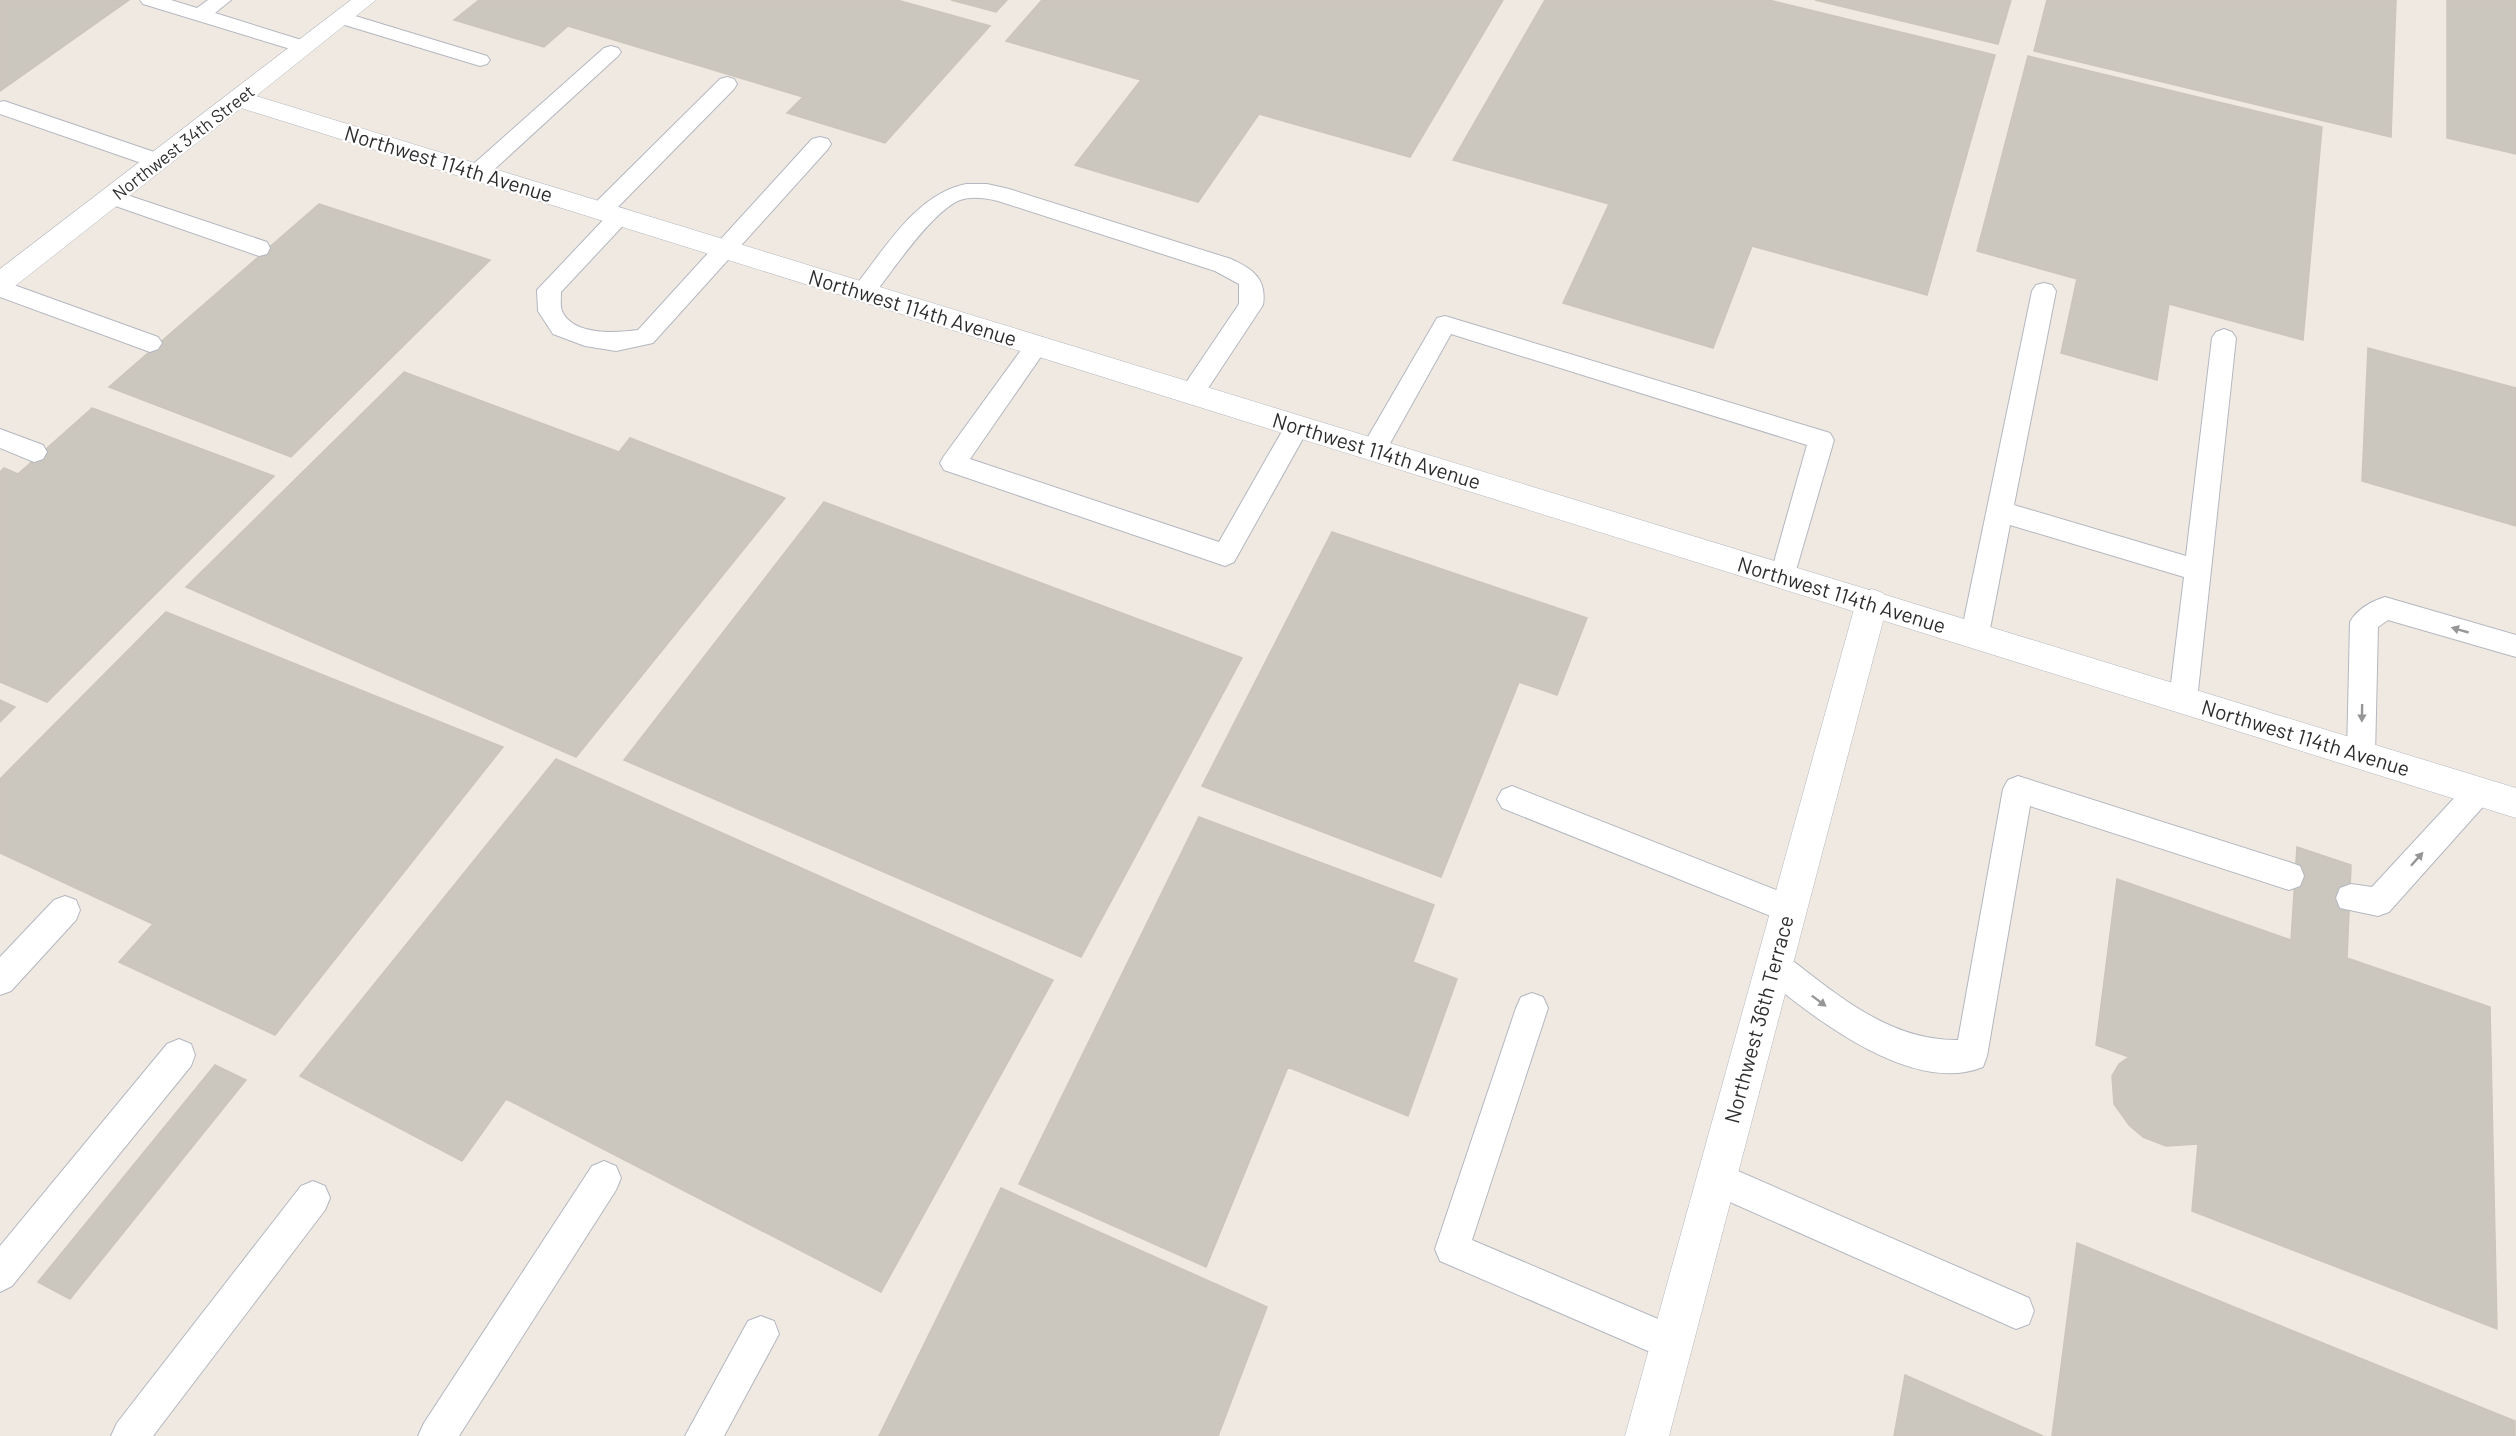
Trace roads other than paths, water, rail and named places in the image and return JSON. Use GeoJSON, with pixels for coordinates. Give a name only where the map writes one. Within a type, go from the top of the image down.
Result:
{"type":"FeatureCollection","features":[{"type":"Feature","properties":{"kind":"street","name":"Northwest 34th Street"},"geometry":{"type":"LineString","coordinates":[[0,283],[365,0]]}},
{"type":"Feature","properties":{"kind":"street","name":"Northwest 114th Avenue"},"geometry":{"type":"LineString","coordinates":[[238,99],[1872,602],[2516,803]]}},
{"type":"Feature","properties":{"kind":"street","name":"Northwest 36th Terrace"},"geometry":{"type":"LineString","coordinates":[[1647,1436],[1872,602]]}},
{"type":"Feature","properties":{"kind":"lane"},"geometry":{"type":"LineString","coordinates":[[150,0],[304,47]]}},
{"type":"Feature","properties":{"kind":"lane"},"geometry":{"type":"LineString","coordinates":[[200,15],[221,0]]}},
{"type":"Feature","properties":{"kind":"lane"},"geometry":{"type":"LineString","coordinates":[[342,18],[480,60]]}},
{"type":"Feature","properties":{"kind":"lane"},"geometry":{"type":"LineString","coordinates":[[478,172],[611,52]]}},
{"type":"Feature","properties":{"kind":"lane"},"geometry":{"type":"LineString","coordinates":[[727,84],[611,214],[549,290],[550,311],[561,328],[585,337],[616,342],[645,337],[820,144]]}},
{"type":"Feature","properties":{"kind":"lane"},"geometry":{"type":"LineString","coordinates":[[4,108],[158,161]]}},
{"type":"Feature","properties":{"kind":"lane"},"geometry":{"type":"LineString","coordinates":[[863,292],[931,210],[948,198],[964,192],[985,190],[1001,194],[1223,265],[1240,273],[1251,282],[1254,294],[1251,305],[1192,393]]}},
{"type":"Feature","properties":{"kind":"lane"},"geometry":{"type":"LineString","coordinates":[[112,197],[259,248]]}},
{"type":"Feature","properties":{"kind":"lane"},"geometry":{"type":"LineString","coordinates":[[0,288],[150,343]]}},
{"type":"Feature","properties":{"kind":"lane"},"geometry":{"type":"LineString","coordinates":[[1975,634],[2002,512],[2044,291]]}},
{"type":"Feature","properties":{"kind":"lane"},"geometry":{"type":"LineString","coordinates":[[1374,449],[1445,324],[1810,436],[1821,440],[1783,576]]}},
{"type":"Feature","properties":{"kind":"lane"},"geometry":{"type":"LineString","coordinates":[[2184,700],[2224,338]]}},
{"type":"Feature","properties":{"kind":"lane"},"geometry":{"type":"LineString","coordinates":[[1037,345],[953,463],[1225,555],[1298,426]]}},
{"type":"Feature","properties":{"kind":"lane"},"geometry":{"type":"LineString","coordinates":[[0,438],[34,452]]}},
{"type":"Feature","properties":{"kind":"lane"},"geometry":{"type":"LineString","coordinates":[[2002,512],[2199,571]]}},
{"type":"Feature","properties":{"kind":"lane"},"geometry":{"type":"LineString","coordinates":[[2361,755],[2364,622],[2385,608],[2516,646]]}},
{"type":"Feature","properties":{"kind":"lane"},"geometry":{"type":"LineString","coordinates":[[1773,965],[1845,1020],[1880,1039],[1918,1054],[1954,1058],[1971,1056],[2018,789],[2289,876]]}},
{"type":"Feature","properties":{"kind":"lane"},"geometry":{"type":"LineString","coordinates":[[2364,900],[2479,791]]}},
{"type":"Feature","properties":{"kind":"lane"},"geometry":{"type":"LineString","coordinates":[[1512,798],[1788,909]]}},
{"type":"Feature","properties":{"kind":"lane"},"geometry":{"type":"LineString","coordinates":[[0,980],[65,910]]}},
{"type":"Feature","properties":{"kind":"lane"},"geometry":{"type":"LineString","coordinates":[[1532,1008],[1452,1249],[1671,1343]]}},
{"type":"Feature","properties":{"kind":"lane"},"geometry":{"type":"LineString","coordinates":[[0,1274],[179,1055]]}},
{"type":"Feature","properties":{"kind":"lane"},"geometry":{"type":"LineString","coordinates":[[437,1436],[604,1178]]}},
{"type":"Feature","properties":{"kind":"lane"},"geometry":{"type":"LineString","coordinates":[[1715,1178],[2016,1311]]}},
{"type":"Feature","properties":{"kind":"lane"},"geometry":{"type":"LineString","coordinates":[[130,1436],[313,1198]]}},
{"type":"Feature","properties":{"kind":"lane"},"geometry":{"type":"LineString","coordinates":[[704,1436],[761,1334]]}}]}
